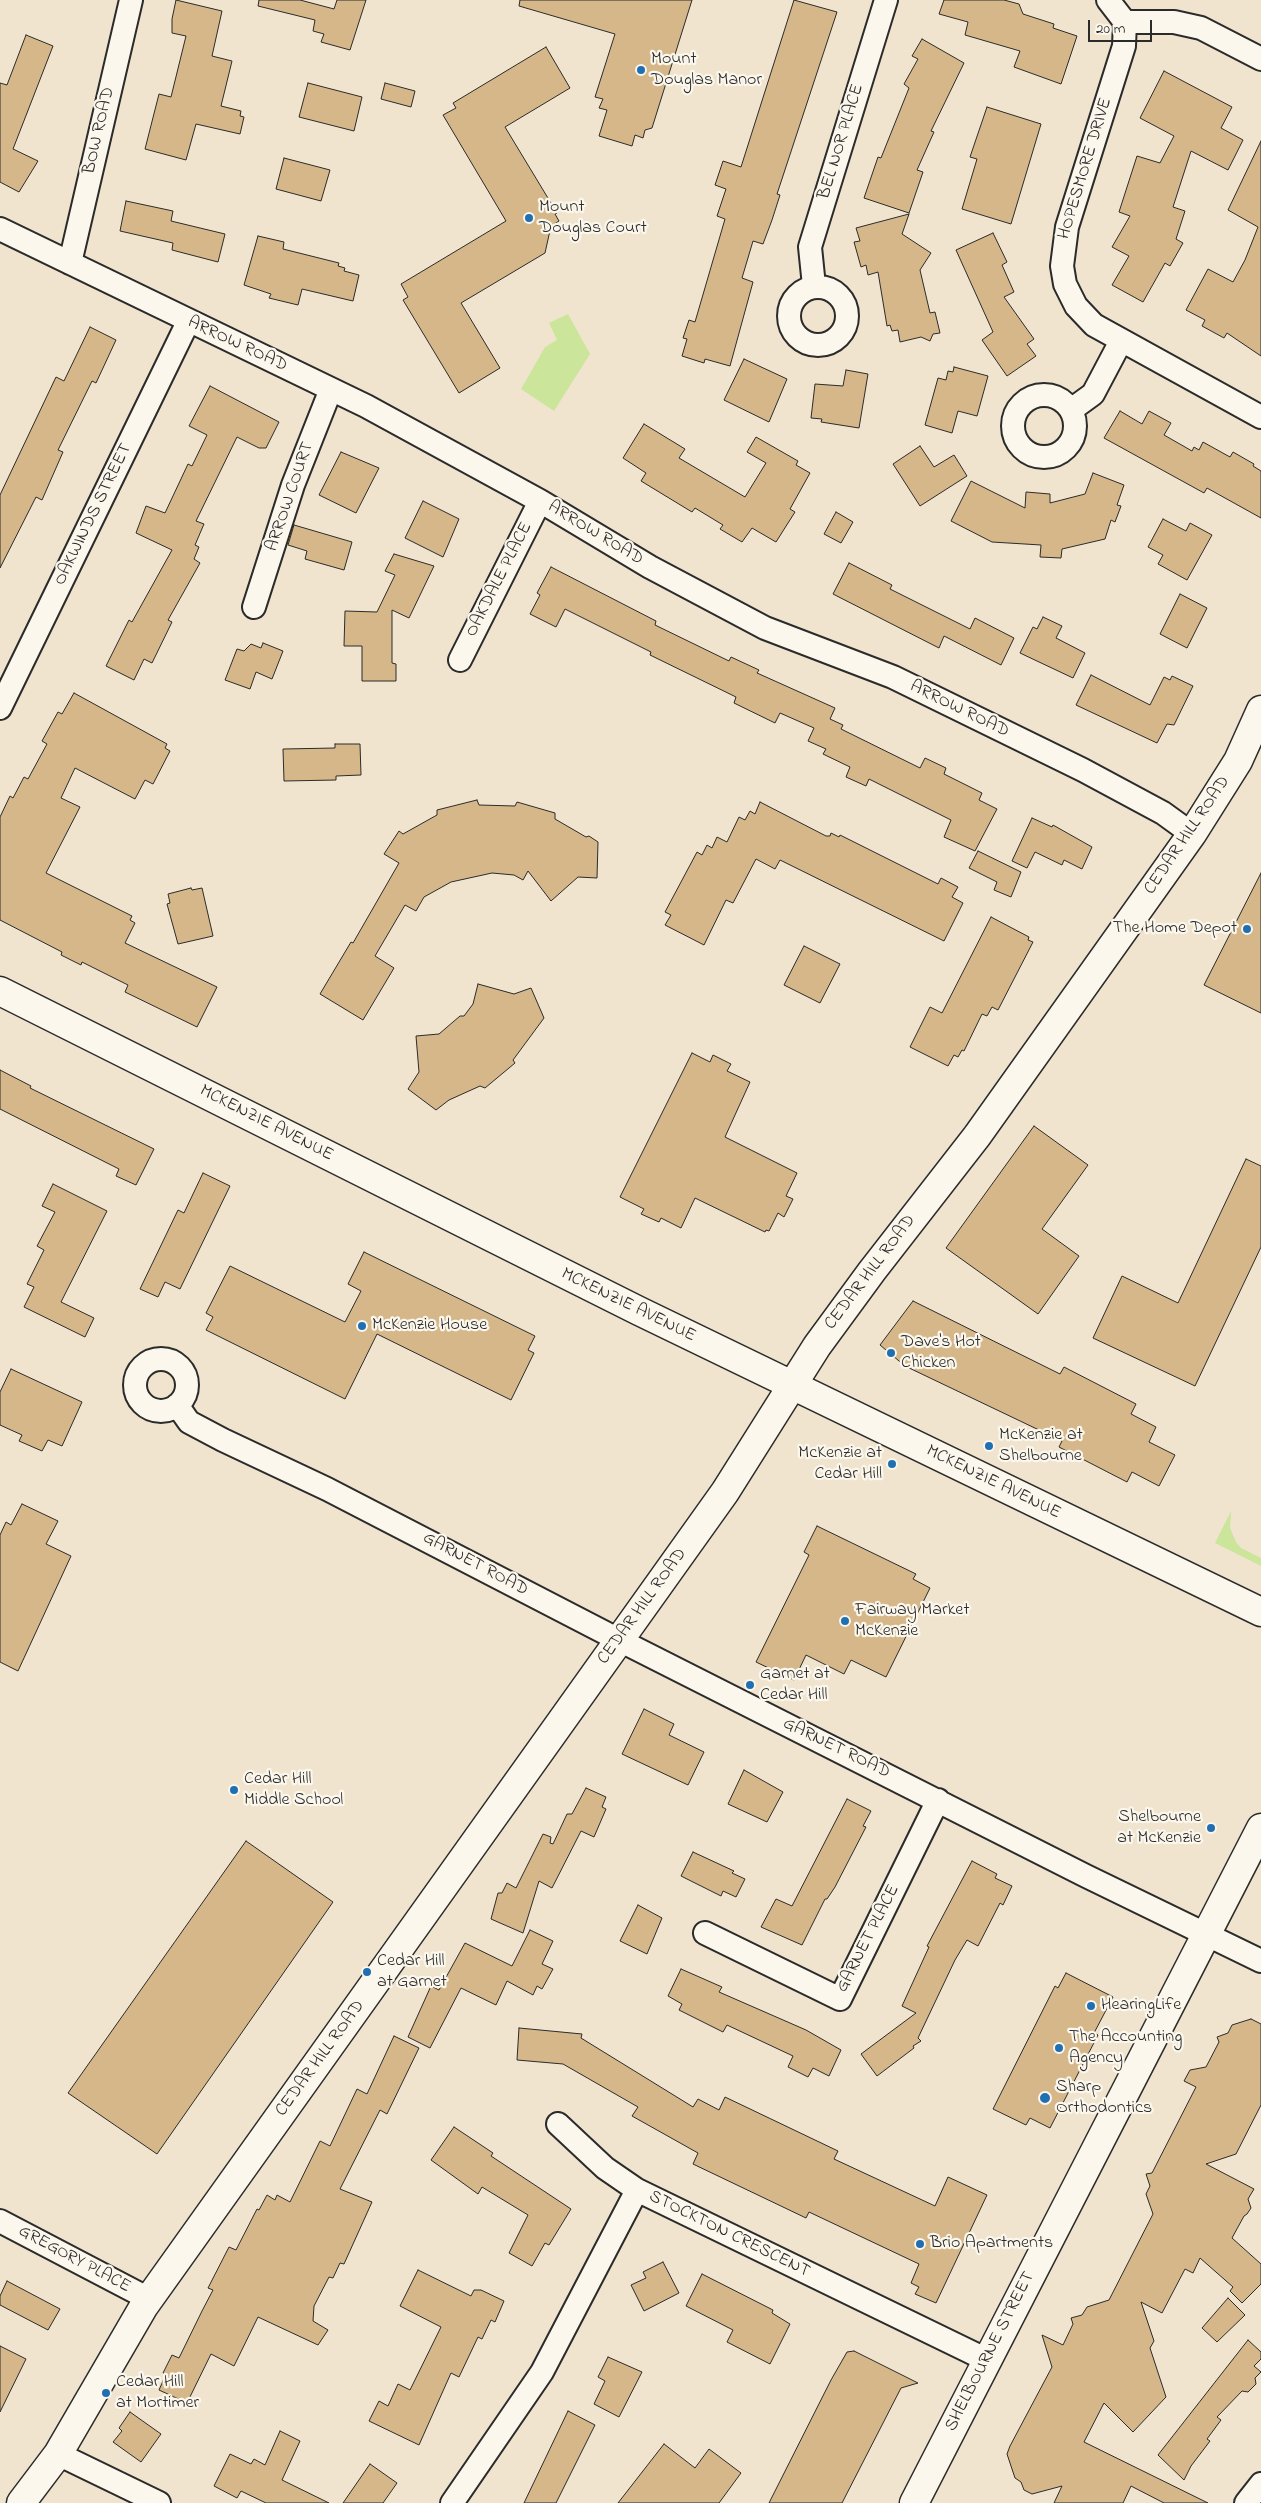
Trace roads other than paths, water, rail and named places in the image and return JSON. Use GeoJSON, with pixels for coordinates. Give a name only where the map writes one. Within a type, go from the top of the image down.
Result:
{"type":"FeatureCollection","features":[{"type":"Feature","properties":{"kind":"street","name":"BOW ROAD"},"geometry":{"type":"LineString","coordinates":[[70,263],[131,0]]}},
{"type":"Feature","properties":{"kind":"street","name":"BEL NOR PLACE"},"geometry":{"type":"LineString","coordinates":[[814,286],[810,247],[886,0]]}},
{"type":"Feature","properties":{"kind":"street"},"geometry":{"type":"LineString","coordinates":[[1108,0],[1125,22],[1174,22],[1201,28],[1261,59]]}},
{"type":"Feature","properties":{"kind":"street","name":"HOPESMORE DRIVE"},"geometry":{"type":"LineString","coordinates":[[1125,22],[1124,46],[1066,227],[1062,266],[1065,284],[1076,306],[1094,325],[1121,342],[1261,417]]}},
{"type":"Feature","properties":{"kind":"street","name":"ARROW ROAD"},"geometry":{"type":"LineString","coordinates":[[0,229],[188,322],[331,389],[540,501],[650,567],[765,628],[893,677],[1083,770],[1163,813],[1192,834]]}},
{"type":"Feature","properties":{"kind":"street","name":"OAKWINDS STREET"},"geometry":{"type":"LineString","coordinates":[[0,708],[188,322]]}},
{"type":"Feature","properties":{"kind":"street"},"geometry":{"type":"LineString","coordinates":[[1071,410],[1093,394],[1121,342]]}},
{"type":"Feature","properties":{"kind":"street","name":"ARROW COURT"},"geometry":{"type":"LineString","coordinates":[[254,607],[293,485],[331,389]]}},
{"type":"Feature","properties":{"kind":"street","name":"OAKDALE PLACE"},"geometry":{"type":"LineString","coordinates":[[460,660],[540,501]]}},
{"type":"Feature","properties":{"kind":"street","name":"CEDAR HILL ROAD"},"geometry":{"type":"LineString","coordinates":[[21,2503],[58,2454],[149,2299],[726,1492],[769,1419],[793,1386],[822,1338],[977,1136],[1192,834],[1238,761],[1261,710]]}},
{"type":"Feature","properties":{"kind":"street","name":"MCKENZIE AVENUE"},"geometry":{"type":"LineString","coordinates":[[0,991],[793,1386],[1261,1612]]}},
{"type":"Feature","properties":{"kind":"street","name":"GARNET ROAD"},"geometry":{"type":"LineString","coordinates":[[177,1405],[189,1422],[206,1431],[336,1493],[619,1640],[1261,1961]]}},
{"type":"Feature","properties":{"kind":"street","name":"GARNET PLACE"},"geometry":{"type":"LineString","coordinates":[[705,1933],[840,1999],[938,1800]]}},
{"type":"Feature","properties":{"kind":"street","name":"SHELBOURNE STREET"},"geometry":{"type":"LineString","coordinates":[[914,2503],[1261,1828]]}},
{"type":"Feature","properties":{"kind":"street"},"geometry":{"type":"LineString","coordinates":[[558,2124],[605,2168],[636,2190]]}},
{"type":"Feature","properties":{"kind":"street","name":"STOCKTON CRESCENT"},"geometry":{"type":"LineString","coordinates":[[452,2503],[542,2372],[636,2190],[987,2360]]}},
{"type":"Feature","properties":{"kind":"street","name":"GREGORY PLACE"},"geometry":{"type":"LineString","coordinates":[[0,2221],[149,2299]]}},
{"type":"Feature","properties":{"kind":"street"},"geometry":{"type":"LineString","coordinates":[[58,2454],[160,2503]]}},
{"type":"Feature","properties":{"kind":"street"},"geometry":{"type":"LineString","coordinates":[[1246,2503],[1261,2484]]}},
{"type":"Feature","properties":{"kind":"place","name":"Mount Douglas Manor"},"geometry":{"type":"Point","coordinates":[641,70]}},
{"type":"Feature","properties":{"kind":"place","name":"Mount Douglas Court"},"geometry":{"type":"Point","coordinates":[529,218]}},
{"type":"Feature","properties":{"kind":"place","name":"The Home Depot"},"geometry":{"type":"Point","coordinates":[1247,929]}},
{"type":"Feature","properties":{"kind":"place","name":"McKenzie House"},"geometry":{"type":"Point","coordinates":[362,1326]}},
{"type":"Feature","properties":{"kind":"place","name":"Dave's Hot Chicken"},"geometry":{"type":"Point","coordinates":[891,1353]}},
{"type":"Feature","properties":{"kind":"place","name":"McKenzie at Shelbourne"},"geometry":{"type":"Point","coordinates":[989,1446]}},
{"type":"Feature","properties":{"kind":"place","name":"McKenzie at Cedar Hill"},"geometry":{"type":"Point","coordinates":[892,1464]}},
{"type":"Feature","properties":{"kind":"place","name":"Fairway Market McKenzie"},"geometry":{"type":"Point","coordinates":[845,1621]}},
{"type":"Feature","properties":{"kind":"place","name":"Garnet at Cedar Hill"},"geometry":{"type":"Point","coordinates":[750,1685]}},
{"type":"Feature","properties":{"kind":"place","name":"Cedar Hill Middle School"},"geometry":{"type":"Point","coordinates":[234,1790]}},
{"type":"Feature","properties":{"kind":"place","name":"Shelbourne at McKenzie"},"geometry":{"type":"Point","coordinates":[1211,1828]}},
{"type":"Feature","properties":{"kind":"place","name":"Cedar Hill at Garnet"},"geometry":{"type":"Point","coordinates":[367,1972]}},
{"type":"Feature","properties":{"kind":"place","name":"HearingLife"},"geometry":{"type":"Point","coordinates":[1091,2006]}},
{"type":"Feature","properties":{"kind":"place","name":"The Accounting Agency"},"geometry":{"type":"Point","coordinates":[1059,2048]}},
{"type":"Feature","properties":{"kind":"place","name":"Sharp Orthodontics"},"geometry":{"type":"Point","coordinates":[1045,2098]}},
{"type":"Feature","properties":{"kind":"place","name":"Brio Apartments"},"geometry":{"type":"Point","coordinates":[920,2244]}},
{"type":"Feature","properties":{"kind":"place","name":"Cedar Hill at Mortimer"},"geometry":{"type":"Point","coordinates":[106,2393]}}]}
